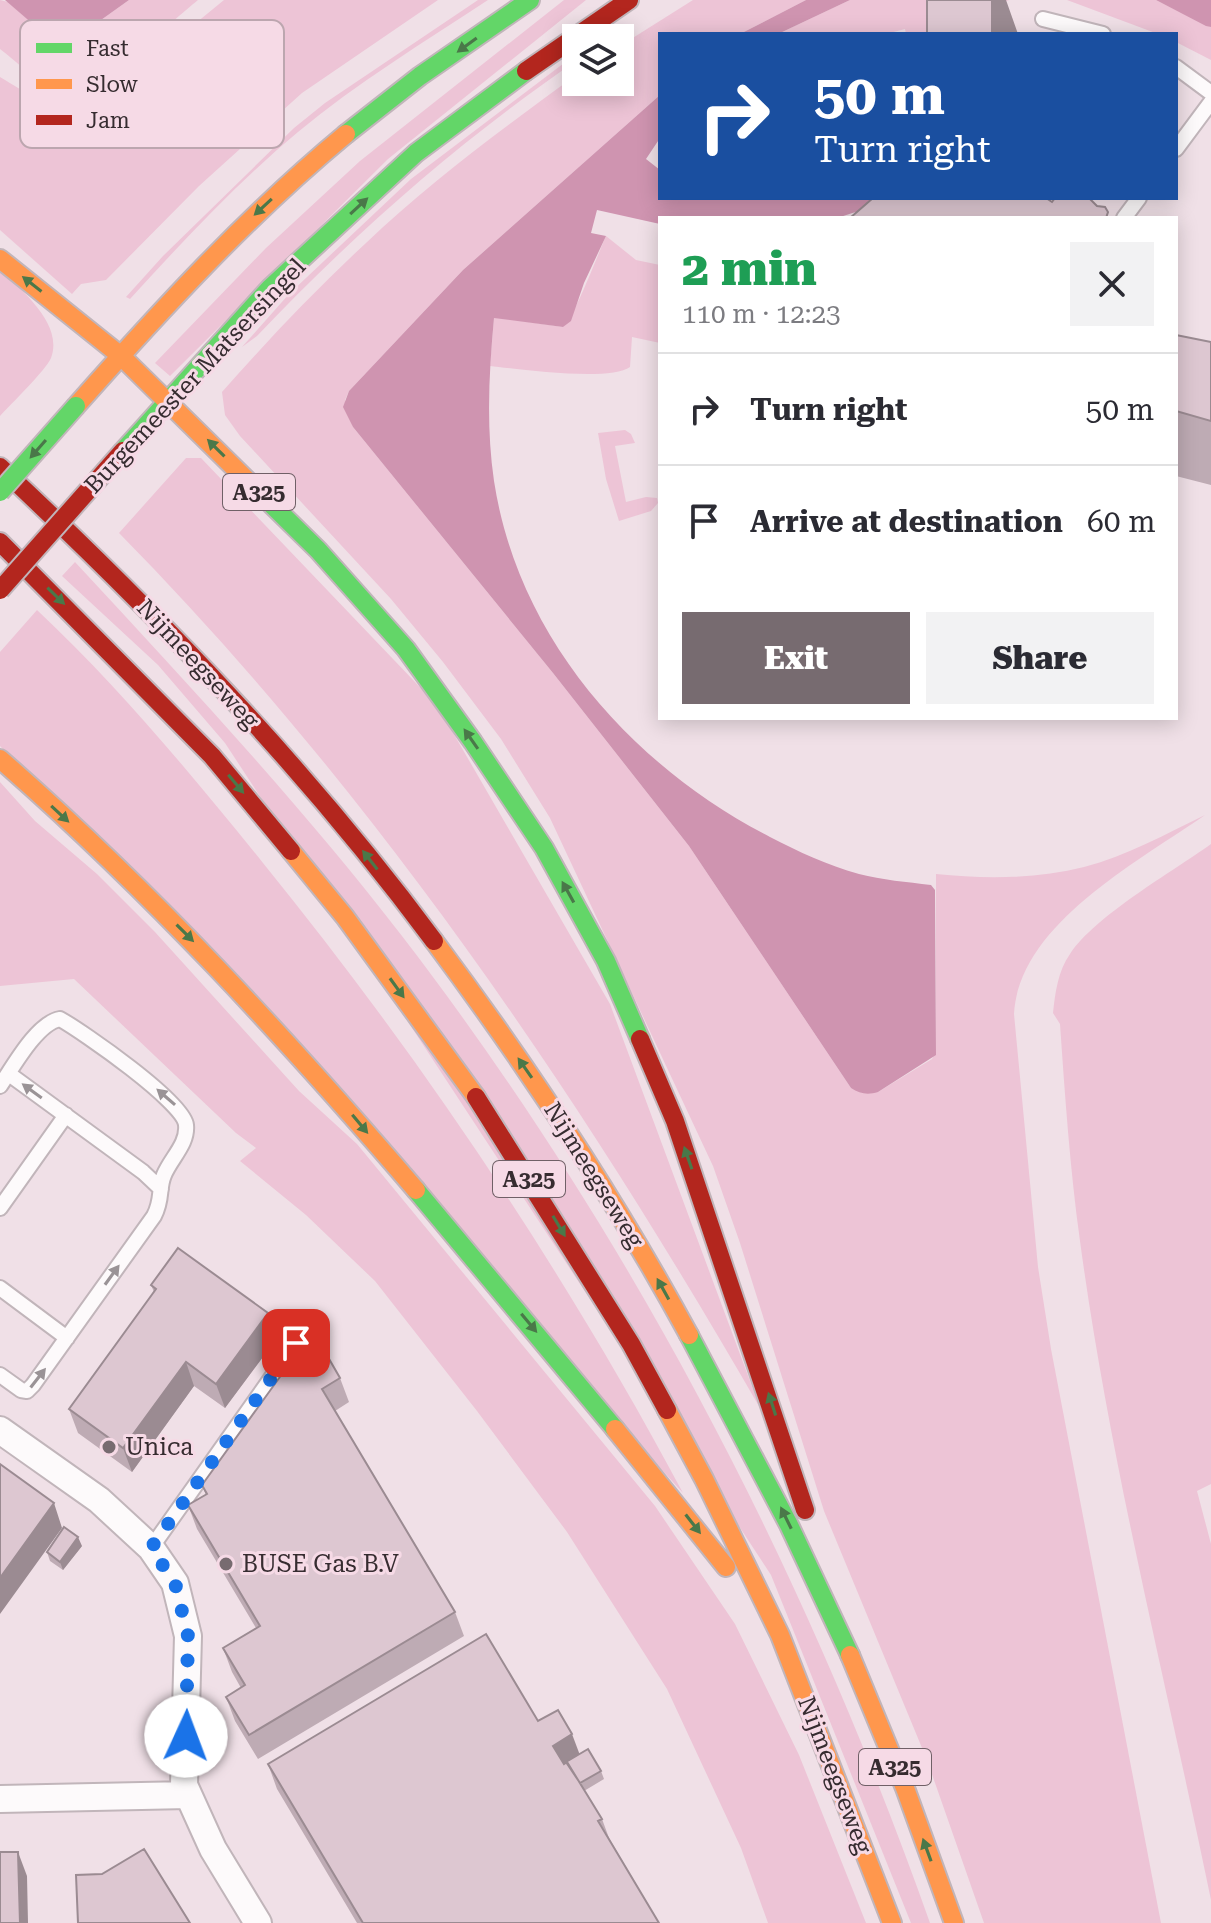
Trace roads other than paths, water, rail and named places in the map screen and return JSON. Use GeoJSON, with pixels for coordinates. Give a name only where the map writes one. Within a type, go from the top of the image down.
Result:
{"type":"FeatureCollection","features":[{"type":"Feature","properties":{"kind":"main road"},"geometry":{"type":"LineString","coordinates":[[0,492],[121,356],[261,209],[357,124],[530,0]]}},
{"type":"Feature","properties":{"kind":"main road","name":"Burgemeester Matsersingel"},"geometry":{"type":"LineString","coordinates":[[0,590],[270,288],[416,153],[554,50],[629,0]]}},
{"type":"Feature","properties":{"kind":"main road","name":"A325"},"geometry":{"type":"LineString","coordinates":[[0,259],[121,356],[318,550],[406,649],[473,742],[551,861],[606,961],[675,1121],[798,1484],[832,1613]]}},
{"type":"Feature","properties":{"kind":"main road","name":"Nijmeegseweg"},"geometry":{"type":"LineString","coordinates":[[0,467],[120,581],[195,657],[267,737],[372,863],[482,1007],[547,1099],[633,1234],[765,1477],[832,1613],[909,1800],[954,1923]]}},
{"type":"Feature","properties":{"kind":"main road","name":"Nijmeegseweg"},"geometry":{"type":"LineString","coordinates":[[0,542],[212,756],[345,917],[466,1081],[631,1344],[704,1479],[780,1635],[892,1923]]}},
{"type":"Feature","properties":{"kind":"main road","name":"A325"},"geometry":{"type":"LineString","coordinates":[[0,759],[193,941],[305,1060],[609,1418],[780,1635]]}},
{"type":"Feature","properties":{"kind":"street"},"geometry":{"type":"LineString","coordinates":[[0,1430],[99,1500],[151,1548],[175,1583],[188,1636],[184,1785],[213,1849],[258,1923]]}},
{"type":"Feature","properties":{"kind":"street"},"geometry":{"type":"LineString","coordinates":[[0,1799],[188,1795]]}},
{"type":"Feature","properties":{"kind":"lane"},"geometry":{"type":"LineString","coordinates":[[1043,19],[1095,32]]}},
{"type":"Feature","properties":{"kind":"lane"},"geometry":{"type":"LineString","coordinates":[[1178,68],[1211,93]]}},
{"type":"Feature","properties":{"kind":"lane"},"geometry":{"type":"LineString","coordinates":[[1178,146],[1211,102]]}},
{"type":"Feature","properties":{"kind":"lane"},"geometry":{"type":"LineString","coordinates":[[0,1375],[27,1391],[154,1216],[161,1203],[165,1173],[186,1132],[182,1112],[167,1096],[60,1019],[54,1020],[40,1031],[4,1080],[66,1115],[161,1189]]}},
{"type":"Feature","properties":{"kind":"lane"},"geometry":{"type":"LineString","coordinates":[[0,1208],[66,1115]]}},
{"type":"Feature","properties":{"kind":"lane"},"geometry":{"type":"LineString","coordinates":[[0,1288],[67,1338]]}},
{"type":"Feature","properties":{"kind":"lane"},"geometry":{"type":"LineString","coordinates":[[151,1548],[296,1343]]}},
{"type":"Feature","properties":{"kind":"place","name":"Unica"},"geometry":{"type":"Point","coordinates":[109,1447]}},
{"type":"Feature","properties":{"kind":"place","name":"BUSE Gas B.V"},"geometry":{"type":"Point","coordinates":[226,1564]}}]}
